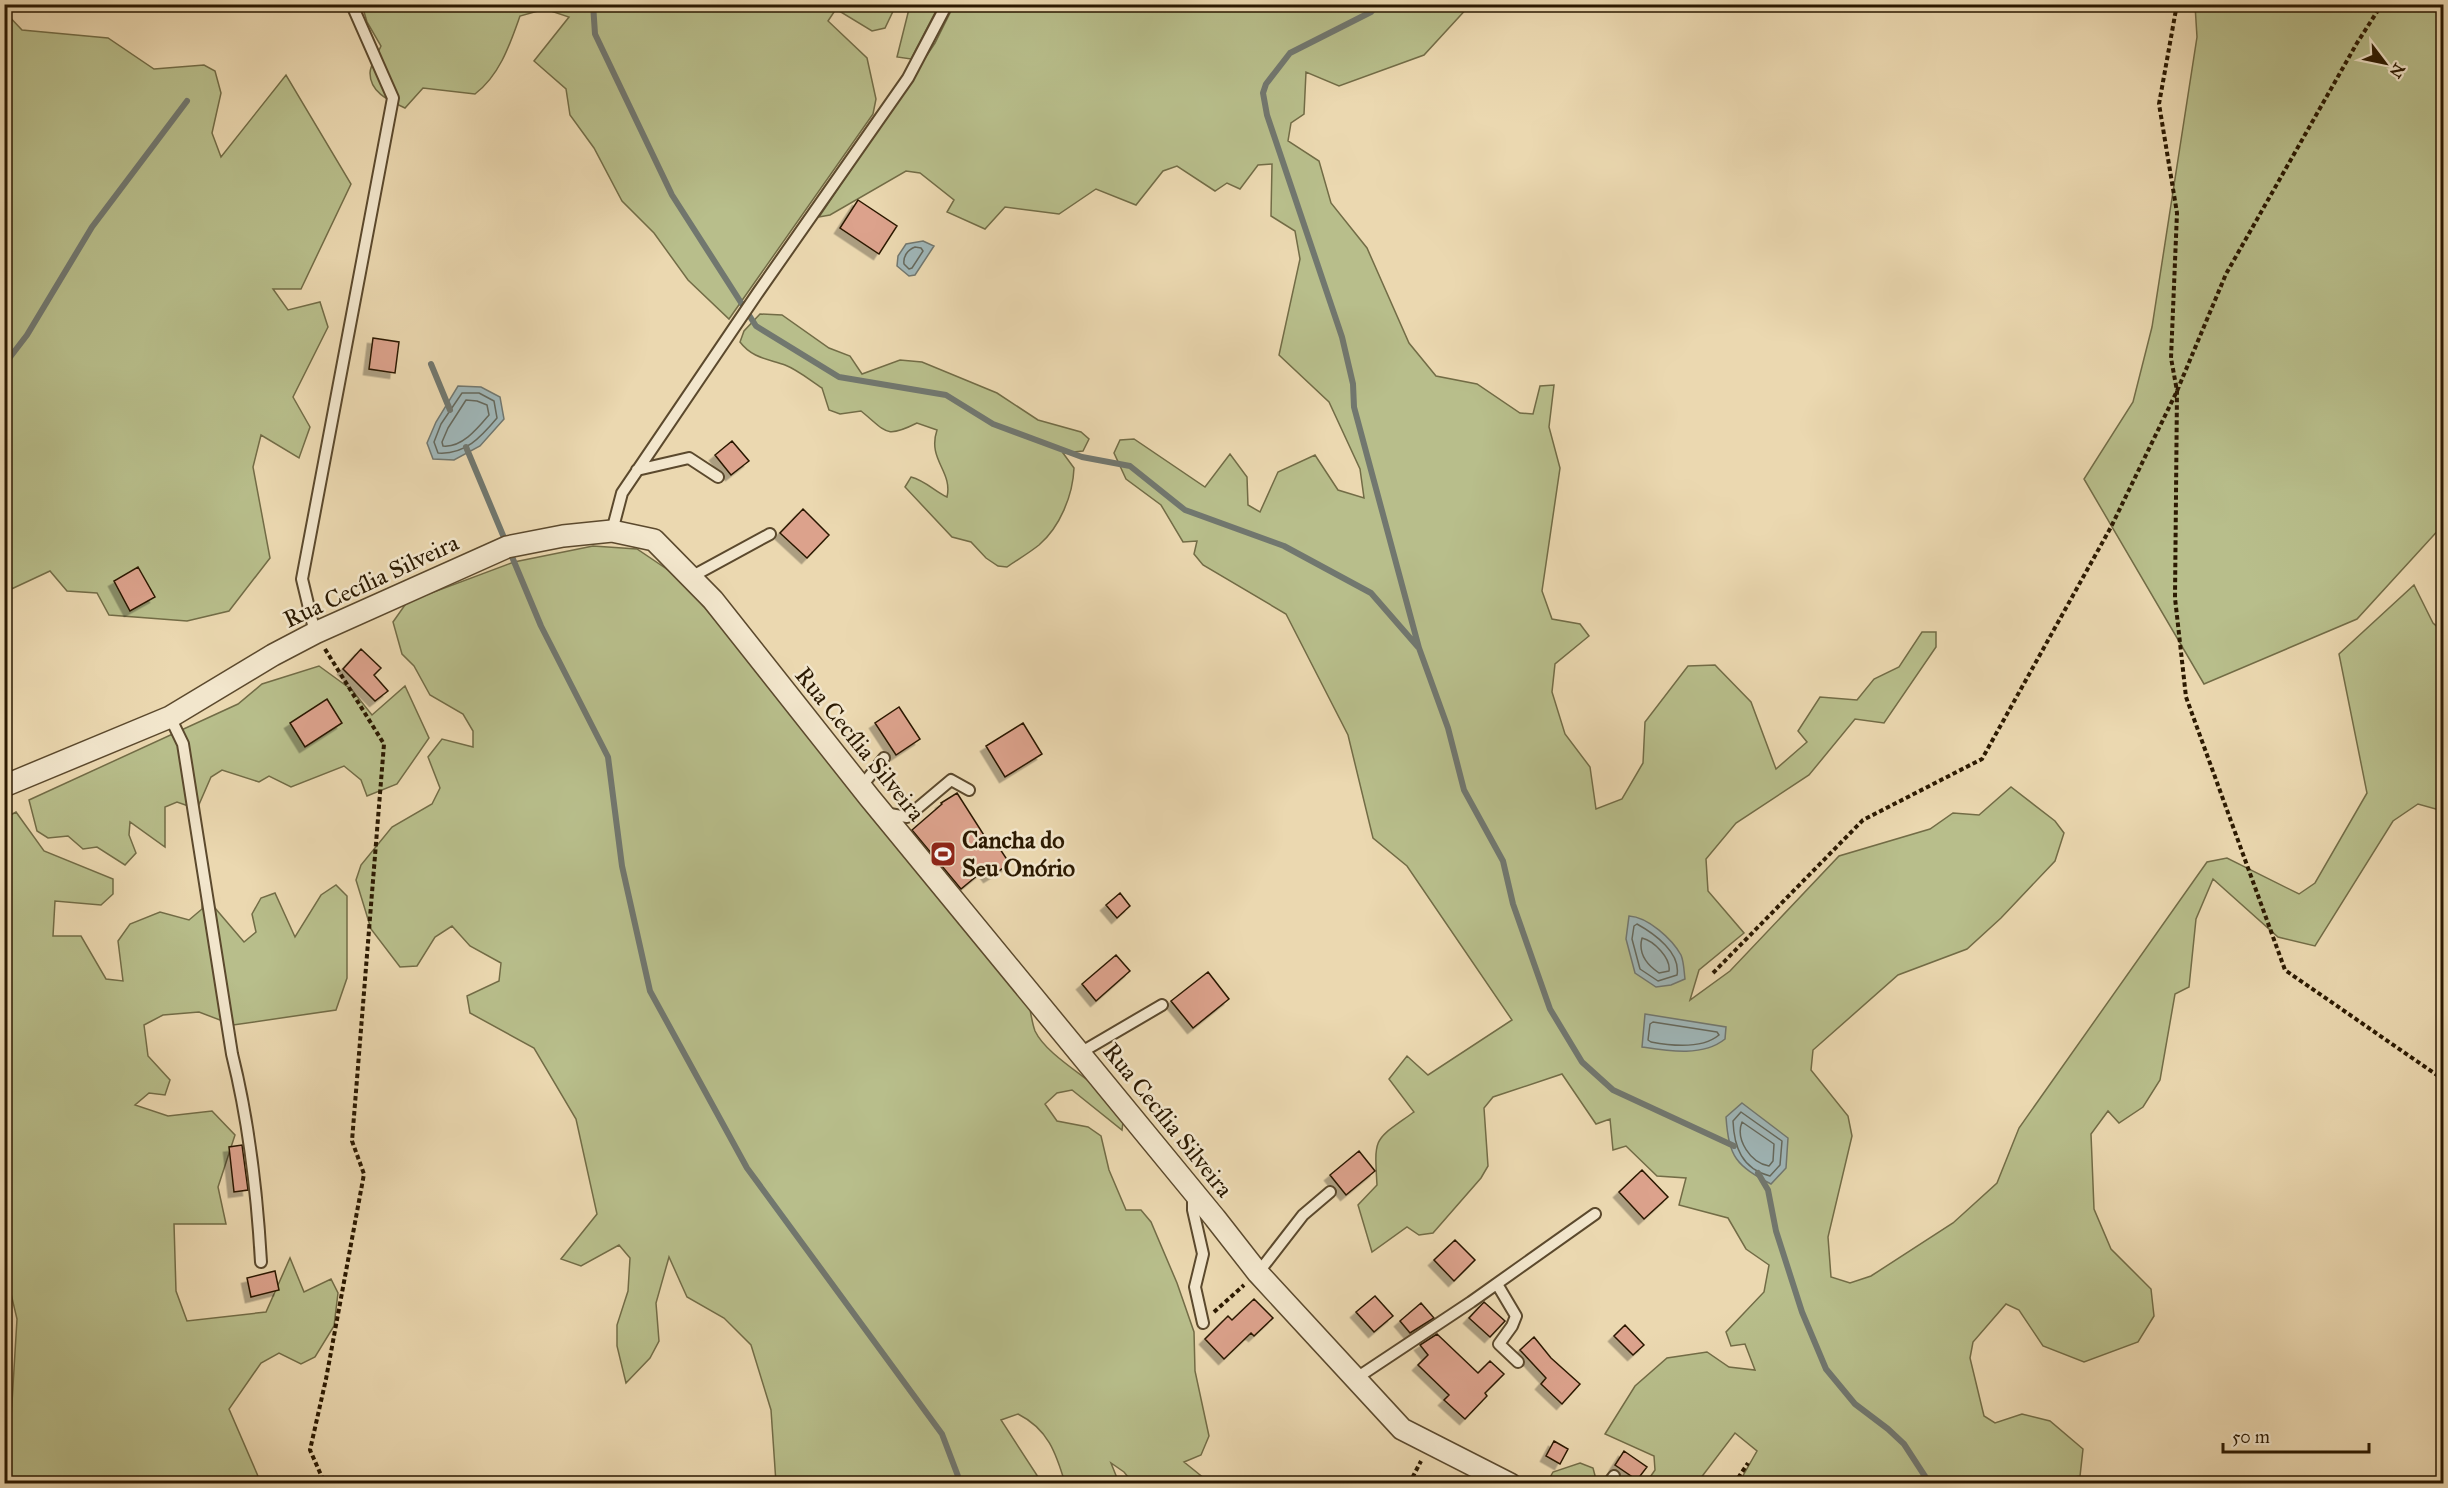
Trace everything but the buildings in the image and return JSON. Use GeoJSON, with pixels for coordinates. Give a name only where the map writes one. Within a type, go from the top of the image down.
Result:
{"type":"FeatureCollection","features":[{"type":"Feature","properties":{"kind":"street","name":"Rua Cecília Silveira"},"geometry":{"type":"LineString","coordinates":[[4,786],[170,717],[273,655],[315,633],[507,547],[563,536],[612,531],[654,540],[713,600],[861,787],[1193,1191],[1258,1274],[1402,1429],[1510,1484]]}},
{"type":"Feature","properties":{"kind":"lane"},"geometry":{"type":"LineString","coordinates":[[612,531],[622,493],[908,78],[947,4]]}},
{"type":"Feature","properties":{"kind":"lane"},"geometry":{"type":"LineString","coordinates":[[315,633],[302,579],[393,98],[352,5]]}},
{"type":"Feature","properties":{"kind":"lane"},"geometry":{"type":"LineString","coordinates":[[637,470],[689,458],[718,477]]}},
{"type":"Feature","properties":{"kind":"lane"},"geometry":{"type":"LineString","coordinates":[[691,578],[770,534]]}},
{"type":"Feature","properties":{"kind":"lane"},"geometry":{"type":"LineString","coordinates":[[170,717],[183,744],[232,1054],[244,1102],[258,1206],[261,1262]]}},
{"type":"Feature","properties":{"kind":"lane"},"geometry":{"type":"LineString","coordinates":[[861,787],[884,758]]}},
{"type":"Feature","properties":{"kind":"lane"},"geometry":{"type":"LineString","coordinates":[[882,812],[907,817],[951,780],[969,790]]}},
{"type":"Feature","properties":{"kind":"lane"},"geometry":{"type":"LineString","coordinates":[[1080,1053],[1162,1005]]}},
{"type":"Feature","properties":{"kind":"lane"},"geometry":{"type":"LineString","coordinates":[[1193,1191],[1193,1210],[1203,1254],[1195,1287],[1203,1323]]}},
{"type":"Feature","properties":{"kind":"lane"},"geometry":{"type":"LineString","coordinates":[[1258,1274],[1303,1215],[1330,1192]]}},
{"type":"Feature","properties":{"kind":"lane"},"geometry":{"type":"LineString","coordinates":[[1355,1379],[1497,1284],[1595,1214]]}},
{"type":"Feature","properties":{"kind":"lane"},"geometry":{"type":"LineString","coordinates":[[1497,1284],[1516,1316],[1500,1344],[1518,1362]]}},
{"type":"Feature","properties":{"kind":"path"},"geometry":{"type":"LineString","coordinates":[[2177,4],[2159,104],[2177,213],[2170,358],[2177,392],[2175,598],[2186,697],[2286,970],[2444,1080]]}},
{"type":"Feature","properties":{"kind":"path"},"geometry":{"type":"LineString","coordinates":[[1713,973],[1863,820],[1982,759],[2111,527],[2177,392],[2226,273],[2357,43],[2382,4]]}},
{"type":"Feature","properties":{"kind":"path"},"geometry":{"type":"LineString","coordinates":[[315,633],[384,744],[351,1141],[364,1174],[326,1379],[310,1450],[325,1484]]}},
{"type":"Feature","properties":{"kind":"path"},"geometry":{"type":"LineString","coordinates":[[1203,1323],[1258,1274]]}},
{"type":"Feature","properties":{"kind":"path"},"geometry":{"type":"LineString","coordinates":[[1734,1484],[1748,1463]]}},
{"type":"Feature","properties":{"kind":"green space"},"geometry":{"type":"Polygon","coordinates":[[[362,5],[896,5],[885,28],[872,31],[836,9],[828,21],[867,58],[876,99],[873,114],[729,319],[688,280],[654,233],[622,201],[594,148],[570,115],[566,89],[534,61],[569,17],[545,9],[520,16],[498,68],[475,94],[423,88],[405,108],[382,95],[373,86],[370,70],[381,46],[367,22],[362,5]]]}},
{"type":"Feature","properties":{"kind":"green space"},"geometry":{"type":"Polygon","coordinates":[[[910,5],[939,5],[911,59],[897,57],[910,5]]]}},
{"type":"Feature","properties":{"kind":"green space"},"geometry":{"type":"Polygon","coordinates":[[[954,5],[1470,5],[1424,55],[1339,86],[1306,72],[1304,114],[1291,123],[1288,141],[1319,161],[1331,203],[1367,248],[1409,343],[1436,376],[1477,384],[1520,413],[1533,414],[1540,386],[1554,385],[1549,427],[1560,468],[1542,591],[1552,619],[1580,624],[1589,636],[1555,664],[1552,692],[1565,734],[1590,767],[1596,809],[1622,799],[1643,763],[1645,722],[1688,666],[1715,665],[1751,702],[1776,769],[1807,742],[1798,731],[1820,697],[1857,700],[1874,679],[1899,667],[1922,632],[1936,632],[1936,647],[1884,723],[1855,719],[1809,775],[1736,823],[1706,859],[1708,891],[1744,933],[1699,970],[1690,1000],[1730,971],[1839,856],[1930,829],[1953,813],[1979,815],[2011,787],[2055,821],[2064,833],[2055,861],[2001,918],[1967,949],[1898,975],[1813,1050],[1811,1070],[1848,1116],[1852,1136],[1828,1237],[1831,1277],[1850,1283],[1871,1276],[1953,1223],[1997,1183],[2019,1128],[2207,862],[2227,858],[2299,894],[2315,883],[2367,793],[2339,654],[2414,585],[2433,623],[2443,632],[2443,811],[2418,804],[2393,821],[2315,946],[2278,937],[2213,879],[2196,919],[2189,987],[2175,994],[2160,1080],[2143,1107],[2119,1123],[2108,1111],[2091,1134],[2094,1209],[2111,1249],[2151,1289],[2154,1316],[2138,1342],[2084,1362],[2043,1346],[2019,1310],[2006,1304],[1973,1342],[1970,1358],[1984,1416],[1995,1423],[2022,1414],[2050,1421],[2083,1449],[2080,1476],[2052,1481],[2053,1484],[1744,1483],[1740,1481],[1757,1451],[1735,1433],[1697,1483],[1646,1483],[1655,1470],[1654,1456],[1605,1434],[1635,1386],[1667,1358],[1707,1352],[1729,1367],[1755,1370],[1745,1344],[1731,1346],[1726,1332],[1764,1292],[1769,1265],[1746,1249],[1728,1218],[1679,1205],[1686,1178],[1657,1176],[1626,1146],[1613,1150],[1610,1119],[1596,1124],[1562,1074],[1493,1097],[1484,1108],[1488,1166],[1481,1178],[1433,1233],[1419,1235],[1407,1227],[1372,1252],[1358,1205],[1377,1185],[1376,1157],[1379,1141],[1414,1112],[1389,1079],[1407,1056],[1428,1075],[1512,1020],[1407,866],[1373,838],[1348,735],[1286,614],[1203,565],[1194,554],[1197,541],[1183,542],[1161,505],[1126,479],[1114,453],[1120,440],[1134,439],[1205,487],[1230,454],[1247,477],[1248,505],[1260,512],[1278,472],[1315,455],[1338,490],[1364,498],[1360,469],[1329,402],[1279,355],[1300,259],[1295,231],[1271,216],[1272,164],[1258,165],[1240,189],[1227,183],[1215,191],[1177,166],[1163,171],[1136,205],[1096,189],[1059,214],[1005,207],[985,229],[947,212],[954,200],[920,173],[906,171],[830,215],[819,217],[935,43],[954,5]]]}},
{"type":"Feature","properties":{"kind":"green space"},"geometry":{"type":"Polygon","coordinates":[[[2195,5],[2444,5],[2443,525],[2357,619],[2204,684],[2084,479],[2133,402],[2152,327],[2197,37],[2195,5]]]}},
{"type":"Feature","properties":{"kind":"green space"},"geometry":{"type":"Polygon","coordinates":[[[4,11],[22,30],[108,38],[154,69],[204,65],[215,71],[221,93],[212,133],[221,157],[286,75],[351,184],[301,289],[273,289],[288,310],[320,302],[328,327],[293,397],[310,427],[299,458],[261,435],[253,467],[270,558],[229,611],[187,621],[109,615],[97,593],[67,591],[50,571],[5,592],[4,11]]]}},
{"type":"Feature","properties":{"kind":"green space"},"geometry":{"type":"Polygon","coordinates":[[[760,314],[782,315],[829,348],[850,356],[862,374],[900,360],[922,362],[997,393],[1038,420],[1081,432],[1089,439],[1083,451],[1063,453],[1074,468],[1073,478],[1064,510],[1053,529],[1039,545],[1007,567],[998,566],[986,558],[971,542],[952,537],[905,487],[911,477],[947,497],[947,480],[935,449],[937,430],[917,423],[892,432],[882,428],[861,411],[840,414],[829,410],[822,388],[790,367],[755,355],[740,342],[744,331],[760,314]]]}},
{"type":"Feature","properties":{"kind":"green space"},"geometry":{"type":"Polygon","coordinates":[[[593,546],[637,549],[680,578],[1027,994],[1035,1031],[1042,1042],[1103,1092],[1124,1114],[1122,1130],[1072,1090],[1057,1093],[1045,1104],[1057,1121],[1088,1127],[1101,1136],[1109,1170],[1126,1210],[1141,1210],[1151,1222],[1177,1283],[1194,1332],[1195,1371],[1209,1436],[1201,1455],[1184,1462],[1210,1483],[1133,1483],[1124,1472],[1111,1463],[1119,1483],[1065,1483],[1054,1452],[1044,1435],[1037,1427],[1018,1414],[1001,1420],[1042,1483],[776,1483],[771,1410],[751,1345],[724,1318],[687,1297],[669,1257],[656,1303],[659,1341],[650,1358],[626,1383],[617,1346],[617,1325],[628,1291],[630,1258],[619,1245],[581,1266],[561,1259],[597,1214],[576,1119],[534,1048],[470,1013],[467,996],[499,981],[501,963],[470,946],[452,926],[435,937],[417,966],[400,967],[371,929],[356,880],[361,865],[392,827],[432,804],[440,788],[428,757],[442,739],[473,747],[473,731],[463,714],[430,695],[414,666],[402,654],[393,622],[407,602],[514,562],[593,546]]]}},
{"type":"Feature","properties":{"kind":"green space"},"geometry":{"type":"Polygon","coordinates":[[[319,666],[352,690],[372,715],[405,686],[429,738],[397,784],[367,796],[361,780],[344,766],[291,787],[269,776],[259,782],[222,770],[211,777],[197,809],[177,802],[165,807],[165,847],[130,822],[129,835],[136,853],[125,865],[97,847],[83,849],[68,836],[48,838],[37,831],[29,800],[238,704],[262,684],[319,666]]]}},
{"type":"Feature","properties":{"kind":"green space"},"geometry":{"type":"Polygon","coordinates":[[[16,812],[44,851],[113,879],[113,894],[101,905],[55,901],[53,936],[81,936],[106,979],[123,981],[118,941],[130,924],[160,912],[189,920],[202,909],[203,894],[244,942],[256,932],[252,914],[261,898],[275,893],[295,937],[321,895],[336,885],[347,896],[347,978],[336,1010],[233,1025],[199,1012],[163,1015],[144,1025],[148,1056],[170,1080],[165,1095],[149,1093],[135,1105],[168,1116],[212,1111],[235,1135],[218,1187],[226,1224],[174,1224],[176,1291],[187,1321],[266,1312],[290,1258],[304,1292],[331,1279],[338,1293],[334,1326],[315,1357],[301,1364],[279,1353],[261,1363],[229,1409],[261,1483],[5,1483],[4,1441],[10,1436],[17,1319],[4,1264],[5,818],[16,812]]]}},
{"type":"Feature","properties":{"kind":"green space"},"geometry":{"type":"Polygon","coordinates":[[[1580,1463],[1593,1468],[1597,1483],[1547,1483],[1553,1472],[1580,1463]]]}},
{"type":"Feature","properties":{"kind":"water"},"geometry":{"type":"Polygon","coordinates":[[[923,241],[934,246],[915,275],[909,276],[897,266],[898,256],[906,244],[923,241]]]}},
{"type":"Feature","properties":{"kind":"water"},"geometry":{"type":"Polygon","coordinates":[[[458,386],[481,387],[500,397],[504,419],[480,446],[454,460],[433,459],[427,443],[436,422],[458,386]]]}},
{"type":"Feature","properties":{"kind":"water"},"geometry":{"type":"Polygon","coordinates":[[[1629,916],[1644,920],[1672,942],[1681,955],[1685,979],[1671,985],[1656,987],[1635,973],[1626,939],[1629,916]]]}},
{"type":"Feature","properties":{"kind":"water"},"geometry":{"type":"Polygon","coordinates":[[[1645,1014],[1726,1027],[1725,1039],[1716,1045],[1696,1050],[1674,1051],[1642,1047],[1645,1014]]]}},
{"type":"Feature","properties":{"kind":"water"},"geometry":{"type":"Polygon","coordinates":[[[1742,1103],[1788,1138],[1786,1168],[1771,1184],[1742,1165],[1732,1151],[1726,1117],[1742,1103]]]}},
{"type":"Feature","properties":{"kind":"waterway"},"geometry":{"type":"LineString","coordinates":[[593,4],[595,34],[672,195],[756,326],[839,377],[946,395],[993,424],[1082,457],[1130,466],[1185,510],[1284,546],[1371,593],[1418,647]]}},
{"type":"Feature","properties":{"kind":"waterway"},"geometry":{"type":"LineString","coordinates":[[1378,4],[1371,12],[1290,53],[1266,84],[1263,93],[1267,115],[1342,337],[1353,384],[1354,407],[1419,648],[1448,728],[1464,790],[1503,861],[1513,904],[1550,1009],[1582,1062],[1613,1090],[1734,1146]]}},
{"type":"Feature","properties":{"kind":"waterway"},"geometry":{"type":"LineString","coordinates":[[4,365],[27,335],[92,227],[187,101]]}},
{"type":"Feature","properties":{"kind":"waterway"},"geometry":{"type":"LineString","coordinates":[[431,364],[450,410]]}},
{"type":"Feature","properties":{"kind":"waterway"},"geometry":{"type":"LineString","coordinates":[[466,447],[541,626],[608,757],[622,866],[650,991],[747,1168],[942,1434],[961,1484]]}},
{"type":"Feature","properties":{"kind":"waterway"},"geometry":{"type":"LineString","coordinates":[[1758,1173],[1768,1190],[1776,1231],[1802,1312],[1826,1369],[1855,1404],[1904,1444],[1930,1484]]}},
{"type":"Feature","properties":{"kind":"place","name":"Cancha do Seu Onório"},"geometry":{"type":"Point","coordinates":[943,854]}}]}
